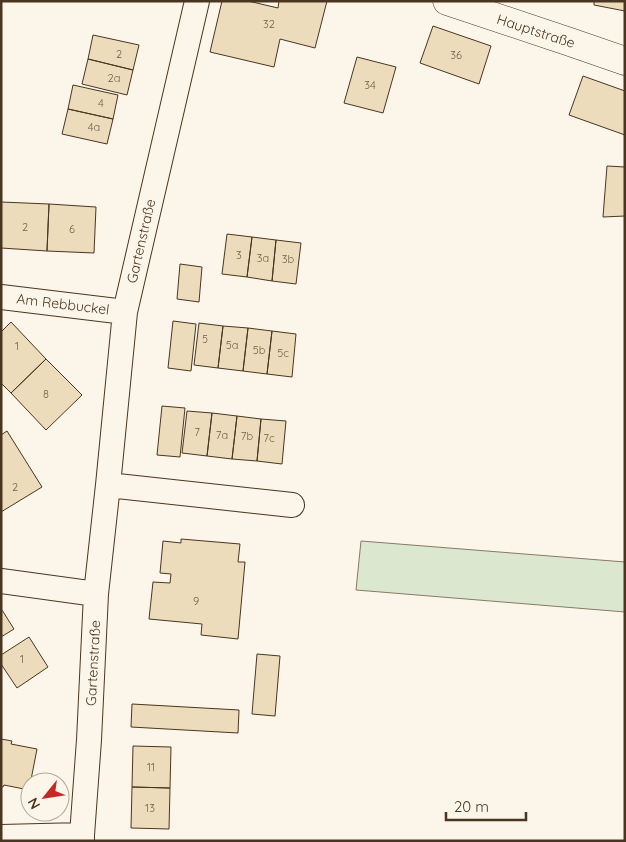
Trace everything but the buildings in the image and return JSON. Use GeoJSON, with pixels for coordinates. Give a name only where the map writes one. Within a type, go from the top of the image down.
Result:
{"type":"FeatureCollection","features":[{"type":"Feature","properties":{"kind":"street","name":"Gartenstraße"},"geometry":{"type":"LineString","coordinates":[[82,838],[96,594],[125,312],[197,1]]}},
{"type":"Feature","properties":{"kind":"street","name":"Hauptstraße"},"geometry":{"type":"LineString","coordinates":[[447,1],[625,61]]}},
{"type":"Feature","properties":{"kind":"street","name":"Am Rebbuckel"},"geometry":{"type":"LineString","coordinates":[[1,296],[125,312]]}},
{"type":"Feature","properties":{"kind":"street"},"geometry":{"type":"LineString","coordinates":[[108,485],[292,505]]}},
{"type":"Feature","properties":{"kind":"street"},"geometry":{"type":"LineString","coordinates":[[1,581],[96,594]]}},
{"type":"Feature","properties":{"kind":"street"},"geometry":{"type":"LineString","coordinates":[[1,837],[82,838]]}},
{"type":"Feature","properties":{"kind":"green space"},"geometry":{"type":"Polygon","coordinates":[[[361,541],[625,562],[625,612],[356,590],[361,541]]]}}]}
